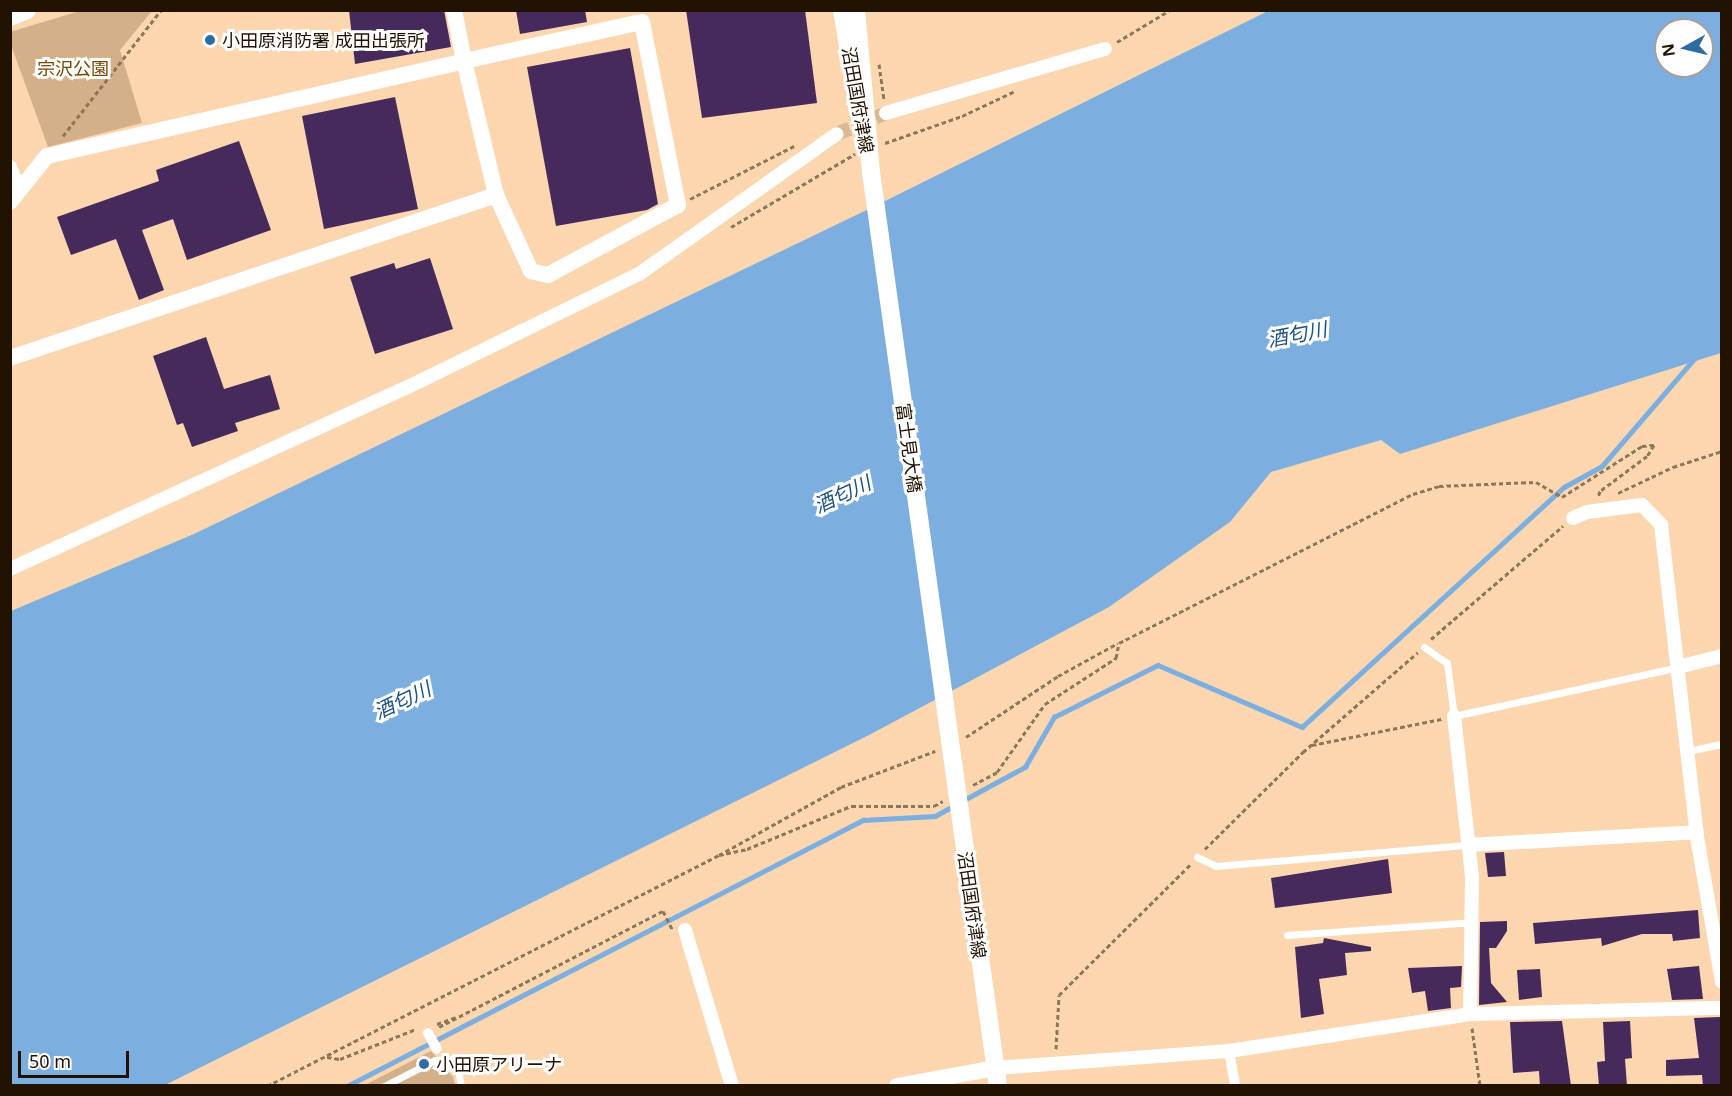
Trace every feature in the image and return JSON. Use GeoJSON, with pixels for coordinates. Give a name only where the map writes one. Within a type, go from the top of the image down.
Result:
{"type":"FeatureCollection","features":[{"type":"Feature","properties":{"kind":"main road"},"geometry":{"type":"LineString","coordinates":[[10,16],[27,10]]}},
{"type":"Feature","properties":{"kind":"main road","name":"沼田国府津線"},"geometry":{"type":"LineString","coordinates":[[842,10],[868,148]]}},
{"type":"Feature","properties":{"kind":"main road","name":"沼田国府津線"},"geometry":{"type":"LineString","coordinates":[[856,10],[871,172]]}},
{"type":"Feature","properties":{"kind":"main road","name":"富士見大橋"},"geometry":{"type":"LineString","coordinates":[[871,172],[947,724]]}},
{"type":"Feature","properties":{"kind":"main road","name":"沼田国府津線"},"geometry":{"type":"LineString","coordinates":[[947,724],[997,1077]]}},
{"type":"Feature","properties":{"kind":"street"},"geometry":{"type":"LineString","coordinates":[[15,196],[47,156],[464,61],[642,22],[678,205],[548,275],[531,271],[496,195],[464,61],[454,10]]}},
{"type":"Feature","properties":{"kind":"street"},"geometry":{"type":"LineString","coordinates":[[886,113],[1105,49]]}},
{"type":"Feature","properties":{"kind":"street"},"geometry":{"type":"LineString","coordinates":[[10,569],[387,397],[639,274],[837,134]]}},
{"type":"Feature","properties":{"kind":"street"},"geometry":{"type":"LineString","coordinates":[[10,167],[15,196]]}},
{"type":"Feature","properties":{"kind":"street"},"geometry":{"type":"LineString","coordinates":[[10,358],[496,195]]}},
{"type":"Feature","properties":{"kind":"street"},"geometry":{"type":"LineString","coordinates":[[1573,518],[1587,512],[1642,505],[1661,525],[1697,832],[1722,982]]}},
{"type":"Feature","properties":{"kind":"street"},"geometry":{"type":"LineString","coordinates":[[1678,667],[1722,656]]}},
{"type":"Feature","properties":{"kind":"street"},"geometry":{"type":"LineString","coordinates":[[1454,716],[1468,845],[1471,922],[1470,1014]]}},
{"type":"Feature","properties":{"kind":"street"},"geometry":{"type":"LineString","coordinates":[[1468,845],[1697,832]]}},
{"type":"Feature","properties":{"kind":"street"},"geometry":{"type":"LineString","coordinates":[[679,931],[732,1086]]}},
{"type":"Feature","properties":{"kind":"street"},"geometry":{"type":"LineString","coordinates":[[897,1086],[997,1077],[1054,1063],[1229,1051],[1470,1014],[1722,1008]]}},
{"type":"Feature","properties":{"kind":"street"},"geometry":{"type":"LineString","coordinates":[[426,1029],[437,1049]]}},
{"type":"Feature","properties":{"kind":"street"},"geometry":{"type":"LineString","coordinates":[[1229,1051],[1235,1086]]}},
{"type":"Feature","properties":{"kind":"lane"},"geometry":{"type":"LineString","coordinates":[[1424,646],[1447,663],[1454,716],[1678,667]]}},
{"type":"Feature","properties":{"kind":"lane"},"geometry":{"type":"LineString","coordinates":[[1688,751],[1722,744]]}},
{"type":"Feature","properties":{"kind":"lane"},"geometry":{"type":"LineString","coordinates":[[1197,857],[1216,866],[1468,845]]}},
{"type":"Feature","properties":{"kind":"lane"},"geometry":{"type":"LineString","coordinates":[[1287,935],[1471,922]]}},
{"type":"Feature","properties":{"kind":"lane"},"geometry":{"type":"LineString","coordinates":[[384,1086],[435,1060],[456,1058],[461,1086]]}},
{"type":"Feature","properties":{"kind":"path"},"geometry":{"type":"LineString","coordinates":[[47,156],[161,10]]}},
{"type":"Feature","properties":{"kind":"path"},"geometry":{"type":"LineString","coordinates":[[1105,49],[1170,10]]}},
{"type":"Feature","properties":{"kind":"path"},"geometry":{"type":"LineString","coordinates":[[724,231],[868,148],[962,116],[1023,88]]}},
{"type":"Feature","properties":{"kind":"path"},"geometry":{"type":"LineString","coordinates":[[678,205],[802,141]]}},
{"type":"Feature","properties":{"kind":"path"},"geometry":{"type":"LineString","coordinates":[[267,1086],[719,855],[841,787],[950,745],[1058,676],[1413,494],[1439,486],[1536,482],[1562,497],[1642,446],[1654,445],[1647,456],[1600,491],[1595,504],[1605,500]]}},
{"type":"Feature","properties":{"kind":"path"},"geometry":{"type":"LineString","coordinates":[[1615,495],[1673,467],[1722,451]]}},
{"type":"Feature","properties":{"kind":"path"},"geometry":{"type":"LineString","coordinates":[[1054,1063],[1059,995],[1311,745],[1573,518]]}},
{"type":"Feature","properties":{"kind":"path"},"geometry":{"type":"LineString","coordinates":[[719,855],[747,849],[851,806],[934,806],[997,772],[1045,704],[1116,658],[1119,643]]}},
{"type":"Feature","properties":{"kind":"path"},"geometry":{"type":"LineString","coordinates":[[1311,745],[1454,716]]}},
{"type":"Feature","properties":{"kind":"path"},"geometry":{"type":"LineString","coordinates":[[325,1057],[340,1059],[461,1017],[663,911],[679,931]]}},
{"type":"Feature","properties":{"kind":"path"},"geometry":{"type":"LineString","coordinates":[[1470,1014],[1480,1086]]}},
{"type":"Feature","properties":{"kind":"path"},"geometry":{"type":"LineString","coordinates":[[426,1029],[461,1017]]}},
{"type":"Feature","properties":{"kind":"green space","name":"宗沢公園"},"geometry":{"type":"Polygon","coordinates":[[[80,11],[152,11],[120,50],[142,123],[48,147],[11,45],[10,32],[80,11]]]}},
{"type":"Feature","properties":{"kind":"green space","name":"小田原アリーナ"},"geometry":{"type":"Polygon","coordinates":[[[431,1051],[453,1077],[455,1085],[363,1086],[431,1051]]]}},
{"type":"Feature","properties":{"kind":"water","name":"酒匂川"},"geometry":{"type":"Polygon","coordinates":[[[1268,11],[1721,11],[1721,353],[1400,454],[1381,440],[1271,472],[1230,522],[1109,607],[869,735],[165,1085],[11,1086],[11,611],[194,534],[875,206],[1268,11]]]}},
{"type":"Feature","properties":{"kind":"building"},"geometry":{"type":"Polygon","coordinates":[[[349,10],[444,10],[451,47],[355,64],[349,10]]]}},
{"type":"Feature","properties":{"kind":"building"},"geometry":{"type":"Polygon","coordinates":[[[516,10],[585,10],[587,22],[520,34],[516,10]]]}},
{"type":"Feature","properties":{"kind":"building"},"geometry":{"type":"Polygon","coordinates":[[[686,10],[805,10],[817,103],[702,118],[686,10]]]}},
{"type":"Feature","properties":{"kind":"building"},"geometry":{"type":"Polygon","coordinates":[[[630,48],[658,204],[647,210],[556,226],[527,67],[630,48]]]}},
{"type":"Feature","properties":{"kind":"building"},"geometry":{"type":"Polygon","coordinates":[[[395,97],[418,209],[324,229],[302,116],[395,97]]]}},
{"type":"Feature","properties":{"kind":"building"},"geometry":{"type":"Polygon","coordinates":[[[239,141],[271,230],[187,260],[173,219],[142,230],[164,290],[139,300],[116,239],[71,255],[57,217],[159,181],[156,170],[239,141]]]}},
{"type":"Feature","properties":{"kind":"building"},"geometry":{"type":"Polygon","coordinates":[[[430,258],[453,329],[375,354],[350,277],[394,263],[396,269],[430,258]]]}},
{"type":"Feature","properties":{"kind":"building"},"geometry":{"type":"Polygon","coordinates":[[[206,337],[224,389],[270,375],[280,409],[235,423],[238,431],[192,447],[183,423],[177,425],[153,356],[206,337]]]}},
{"type":"Feature","properties":{"kind":"building"},"geometry":{"type":"Polygon","coordinates":[[[1504,852],[1506,876],[1488,877],[1485,853],[1504,852]]]}},
{"type":"Feature","properties":{"kind":"building"},"geometry":{"type":"Polygon","coordinates":[[[1388,859],[1392,893],[1275,908],[1271,878],[1388,859]]]}},
{"type":"Feature","properties":{"kind":"building"},"geometry":{"type":"Polygon","coordinates":[[[1698,910],[1700,938],[1673,941],[1672,934],[1642,934],[1602,946],[1601,938],[1535,944],[1533,923],[1698,910]]]}},
{"type":"Feature","properties":{"kind":"building"},"geometry":{"type":"Polygon","coordinates":[[[1507,921],[1507,931],[1496,948],[1489,948],[1491,983],[1507,1002],[1479,1005],[1480,922],[1507,921]]]}},
{"type":"Feature","properties":{"kind":"building"},"geometry":{"type":"Polygon","coordinates":[[[1324,938],[1371,947],[1371,951],[1345,953],[1347,975],[1319,979],[1324,1014],[1301,1018],[1295,947],[1323,943],[1324,938]]]}},
{"type":"Feature","properties":{"kind":"building"},"geometry":{"type":"Polygon","coordinates":[[[1462,966],[1461,987],[1450,988],[1451,1008],[1428,1011],[1425,991],[1412,993],[1408,968],[1462,966]]]}},
{"type":"Feature","properties":{"kind":"building"},"geometry":{"type":"Polygon","coordinates":[[[1699,966],[1703,999],[1672,1000],[1667,969],[1699,966]]]}},
{"type":"Feature","properties":{"kind":"building"},"geometry":{"type":"Polygon","coordinates":[[[1540,969],[1542,997],[1519,1000],[1517,970],[1540,969]]]}},
{"type":"Feature","properties":{"kind":"building"},"geometry":{"type":"Polygon","coordinates":[[[1720,1017],[1722,1086],[1703,1086],[1702,1075],[1666,1076],[1666,1060],[1699,1058],[1694,1018],[1720,1017]]]}},
{"type":"Feature","properties":{"kind":"building"},"geometry":{"type":"Polygon","coordinates":[[[1562,1021],[1571,1086],[1540,1086],[1539,1071],[1513,1073],[1510,1022],[1562,1021]]]}},
{"type":"Feature","properties":{"kind":"building"},"geometry":{"type":"Polygon","coordinates":[[[1630,1021],[1632,1058],[1625,1059],[1627,1086],[1599,1086],[1597,1062],[1605,1061],[1603,1022],[1630,1021]]]}},
{"type":"Feature","properties":{"kind":"waterway"},"geometry":{"type":"LineString","coordinates":[[962,801],[1025,767],[1054,717],[1158,665],[1302,727],[1564,487],[1602,466],[1694,359]]}},
{"type":"Feature","properties":{"kind":"waterway"},"geometry":{"type":"LineString","coordinates":[[347,1086],[863,820],[935,816],[955,805]]}},
{"type":"Feature","properties":{"kind":"tunnel"},"geometry":{"type":"LineString","coordinates":[[837,134],[886,113]]}},
{"type":"Feature","properties":{"kind":"place","name":"小田原消防署 成田出張所"},"geometry":{"type":"Point","coordinates":[210,40]}},
{"type":"Feature","properties":{"kind":"place","name":"小田原アリーナ"},"geometry":{"type":"Point","coordinates":[424,1064]}}]}
